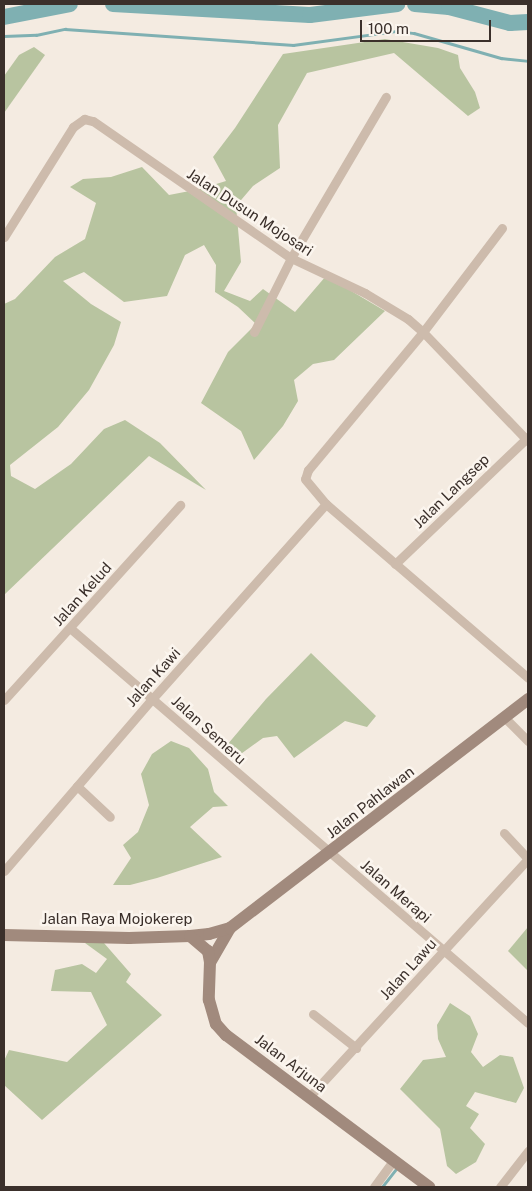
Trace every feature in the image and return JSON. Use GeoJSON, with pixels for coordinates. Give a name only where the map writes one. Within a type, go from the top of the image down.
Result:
{"type":"FeatureCollection","features":[{"type":"Feature","properties":{"kind":"main road","name":"Jalan Pahlawan"},"geometry":{"type":"LineString","coordinates":[[230,928],[528,699]]}},
{"type":"Feature","properties":{"kind":"main road","name":"Jalan Raya Mojokerep"},"geometry":{"type":"LineString","coordinates":[[4,935],[129,938],[190,936],[210,934],[230,928]]}},
{"type":"Feature","properties":{"kind":"main road","name":"Jalan Arjuna"},"geometry":{"type":"LineString","coordinates":[[230,928],[210,962],[209,1000],[216,1024],[226,1035],[392,1164],[429,1187]]}},
{"type":"Feature","properties":{"kind":"main road"},"geometry":{"type":"LineString","coordinates":[[190,936],[208,951],[210,962]]}},
{"type":"Feature","properties":{"kind":"street"},"geometry":{"type":"LineString","coordinates":[[254,332],[291,258],[386,97]]}},
{"type":"Feature","properties":{"kind":"street","name":"Jalan Dusun Mojosari"},"geometry":{"type":"LineString","coordinates":[[4,237],[73,127],[84,119],[91,120],[291,258],[389,306],[423,332],[527,439]]}},
{"type":"Feature","properties":{"kind":"street"},"geometry":{"type":"LineString","coordinates":[[502,228],[423,332],[305,475],[307,484],[326,504],[528,678]]}},
{"type":"Feature","properties":{"kind":"street","name":"Jalan Langsep"},"geometry":{"type":"LineString","coordinates":[[395,564],[527,439]]}},
{"type":"Feature","properties":{"kind":"street","name":"Jalan Kawi"},"geometry":{"type":"LineString","coordinates":[[4,871],[153,698],[326,504]]}},
{"type":"Feature","properties":{"kind":"street","name":"Jalan Kelud"},"geometry":{"type":"LineString","coordinates":[[4,700],[180,505]]}},
{"type":"Feature","properties":{"kind":"street","name":"Jalan Semeru"},"geometry":{"type":"LineString","coordinates":[[70,628],[330,853]]}},
{"type":"Feature","properties":{"kind":"street"},"geometry":{"type":"LineString","coordinates":[[505,718],[528,741]]}},
{"type":"Feature","properties":{"kind":"street"},"geometry":{"type":"LineString","coordinates":[[77,786],[110,817]]}},
{"type":"Feature","properties":{"kind":"street"},"geometry":{"type":"LineString","coordinates":[[504,833],[528,859]]}},
{"type":"Feature","properties":{"kind":"street","name":"Jalan Merapi"},"geometry":{"type":"LineString","coordinates":[[330,853],[528,1023]]}},
{"type":"Feature","properties":{"kind":"street","name":"Jalan Lawu"},"geometry":{"type":"LineString","coordinates":[[309,1098],[528,859]]}},
{"type":"Feature","properties":{"kind":"street"},"geometry":{"type":"LineString","coordinates":[[313,1014],[356,1048]]}},
{"type":"Feature","properties":{"kind":"street"},"geometry":{"type":"LineString","coordinates":[[500,1187],[528,1151]]}},
{"type":"Feature","properties":{"kind":"street"},"geometry":{"type":"LineString","coordinates":[[374,1187],[392,1164]]}},
{"type":"Feature","properties":{"kind":"green space"},"geometry":{"type":"Polygon","coordinates":[[[385,39],[438,48],[458,55],[460,68],[475,92],[480,108],[468,116],[394,53],[307,73],[278,125],[280,168],[253,186],[236,206],[241,262],[224,291],[250,301],[263,289],[295,312],[326,276],[385,311],[334,360],[313,364],[294,380],[298,401],[283,426],[254,460],[241,431],[201,403],[228,352],[256,324],[238,307],[215,292],[216,265],[204,245],[185,255],[167,296],[124,302],[84,272],[63,281],[91,304],[121,322],[114,345],[89,390],[58,427],[10,465],[11,476],[35,489],[71,464],[104,429],[125,420],[160,443],[206,490],[149,456],[4,595],[4,304],[15,299],[55,257],[85,239],[96,203],[70,187],[83,179],[111,177],[142,167],[169,195],[200,189],[226,181],[213,157],[235,128],[283,54],[385,39]]]}},
{"type":"Feature","properties":{"kind":"green space"},"geometry":{"type":"Polygon","coordinates":[[[34,47],[45,55],[4,113],[4,76],[19,55],[34,47]]]}},
{"type":"Feature","properties":{"kind":"green space"},"geometry":{"type":"Polygon","coordinates":[[[311,653],[376,716],[367,727],[345,721],[294,758],[277,736],[263,738],[238,756],[227,745],[266,699],[311,653]]]}},
{"type":"Feature","properties":{"kind":"green space"},"geometry":{"type":"Polygon","coordinates":[[[171,741],[189,748],[208,769],[214,792],[228,806],[213,807],[190,827],[222,857],[130,885],[113,885],[131,858],[123,845],[138,832],[149,805],[141,774],[152,754],[171,741]]]}},
{"type":"Feature","properties":{"kind":"green space"},"geometry":{"type":"Polygon","coordinates":[[[528,927],[528,971],[508,951],[528,927]]]}},
{"type":"Feature","properties":{"kind":"green space"},"geometry":{"type":"Polygon","coordinates":[[[85,943],[104,943],[131,974],[126,982],[162,1015],[42,1120],[4,1085],[4,1061],[9,1050],[67,1062],[107,1025],[91,992],[51,991],[55,970],[82,964],[96,973],[107,959],[85,943]]]}},
{"type":"Feature","properties":{"kind":"green space"},"geometry":{"type":"Polygon","coordinates":[[[450,1003],[470,1016],[478,1034],[471,1052],[483,1067],[500,1055],[513,1057],[524,1088],[516,1103],[475,1092],[466,1106],[479,1114],[470,1128],[485,1144],[476,1162],[456,1174],[447,1166],[440,1129],[400,1089],[423,1060],[446,1057],[438,1039],[437,1025],[450,1003]]]}},
{"type":"Feature","properties":{"kind":"waterway"},"geometry":{"type":"LineString","coordinates":[[4,17],[70,4]]}},
{"type":"Feature","properties":{"kind":"waterway"},"geometry":{"type":"LineString","coordinates":[[113,4],[310,15],[397,4]]}},
{"type":"Feature","properties":{"kind":"waterway"},"geometry":{"type":"LineString","coordinates":[[415,4],[449,7],[510,23],[528,22]]}},
{"type":"Feature","properties":{"kind":"waterway"},"geometry":{"type":"LineString","coordinates":[[4,36],[36,35],[65,29],[293,45],[397,31],[414,33],[501,58],[528,61]]}},
{"type":"Feature","properties":{"kind":"waterway"},"geometry":{"type":"LineString","coordinates":[[382,1187],[396,1169]]}}]}
